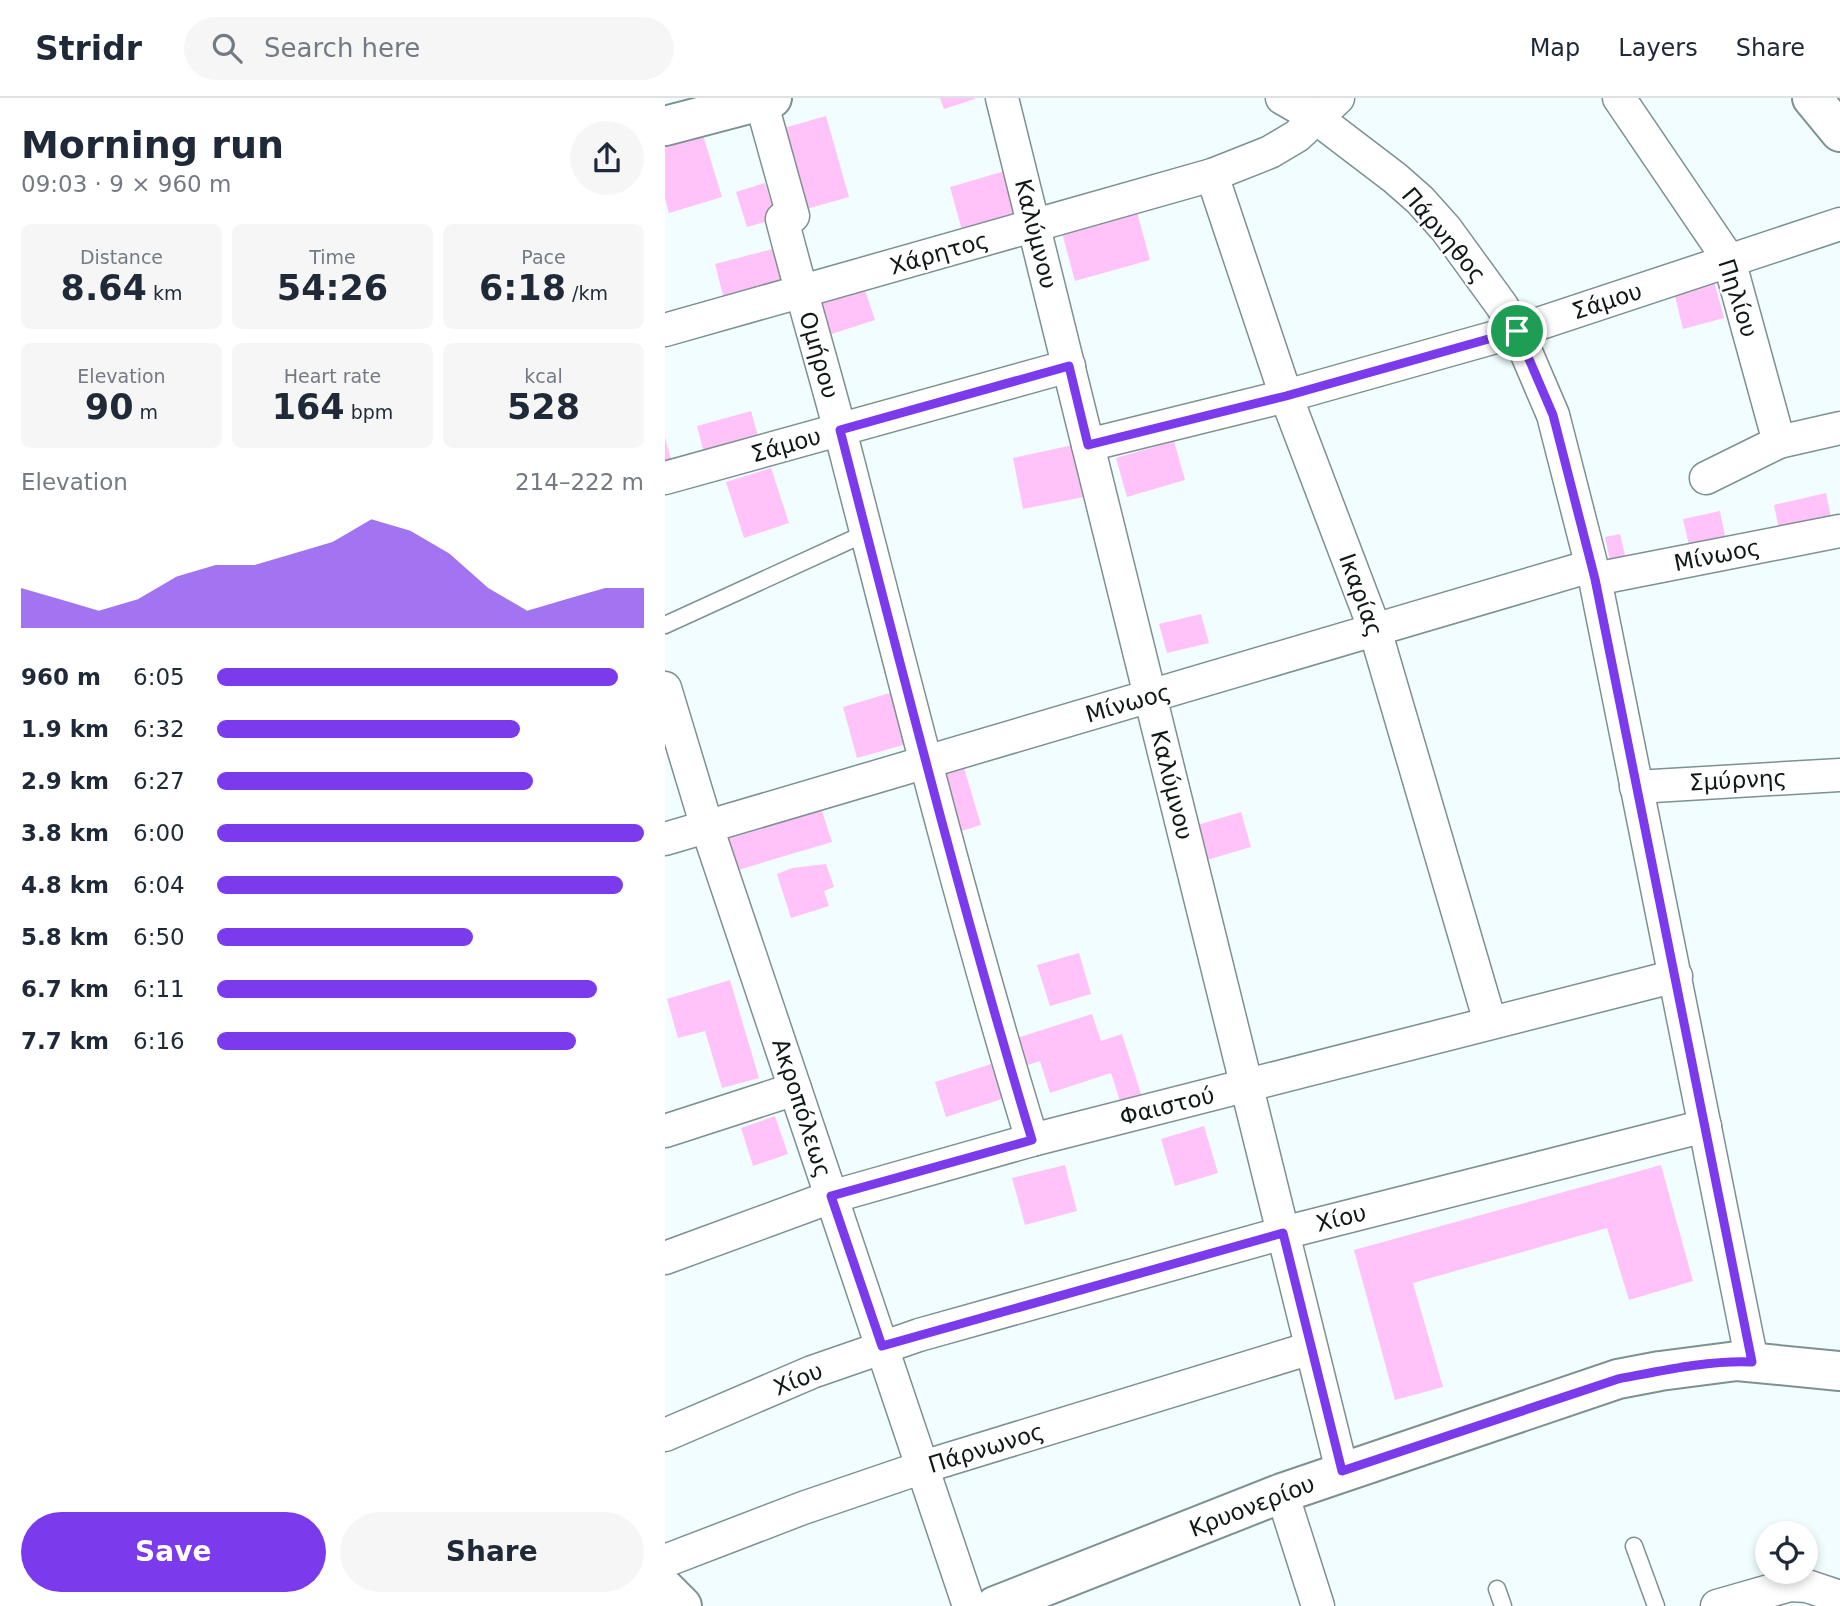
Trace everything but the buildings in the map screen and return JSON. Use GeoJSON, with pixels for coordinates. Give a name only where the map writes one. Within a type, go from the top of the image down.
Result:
{"type":"FeatureCollection","features":[{"type":"Feature","properties":{"kind":"street","name":"Καλύμνου"},"geometry":{"type":"LineString","coordinates":[[1002,98],[1342,1471]]}},
{"type":"Feature","properties":{"kind":"street","name":"Πάρνηθος"},"geometry":{"type":"LineString","coordinates":[[1282,98],[1327,108],[1420,200],[1467,258],[1517,331],[1553,415],[1593,573],[1752,1362]]}},
{"type":"Feature","properties":{"kind":"street","name":"Πηλίου"},"geometry":{"type":"LineString","coordinates":[[1619,98],[1729,260],[1779,442]]}},
{"type":"Feature","properties":{"kind":"street"},"geometry":{"type":"LineString","coordinates":[[1812,98],[1840,132]]}},
{"type":"Feature","properties":{"kind":"street"},"geometry":{"type":"LineString","coordinates":[[665,126],[767,99]]}},
{"type":"Feature","properties":{"kind":"street","name":"Ομήρου"},"geometry":{"type":"LineString","coordinates":[[767,99],[800,292],[840,430],[997,1024],[1032,1140]]}},
{"type":"Feature","properties":{"kind":"street","name":"Χάρητος"},"geometry":{"type":"LineString","coordinates":[[665,330],[1212,175],[1270,152],[1297,136],[1327,108]]}},
{"type":"Feature","properties":{"kind":"street","name":"Ικαρίας"},"geometry":{"type":"LineString","coordinates":[[1212,175],[1286,396],[1375,630],[1490,1022]]}},
{"type":"Feature","properties":{"kind":"street","name":"Σάμου"},"geometry":{"type":"LineString","coordinates":[[1088,445],[1286,396],[1517,331],[1840,224]]}},
{"type":"Feature","properties":{"kind":"street","name":"Σάμου"},"geometry":{"type":"LineString","coordinates":[[665,478],[1069,366]]}},
{"type":"Feature","properties":{"kind":"street"},"geometry":{"type":"LineString","coordinates":[[1706,478],[1779,442],[1840,428]]}},
{"type":"Feature","properties":{"kind":"street","name":"Μίνωος"},"geometry":{"type":"LineString","coordinates":[[665,839],[1375,630],[1593,573],[1840,531]]}},
{"type":"Feature","properties":{"kind":"street","name":"Ακροπόλεως"},"geometry":{"type":"LineString","coordinates":[[665,688],[707,827],[969,1606]]}},
{"type":"Feature","properties":{"kind":"street","name":"Σμύρνης"},"geometry":{"type":"LineString","coordinates":[[1636,787],[1840,775]]}},
{"type":"Feature","properties":{"kind":"street","name":"Φαιστού"},"geometry":{"type":"LineString","coordinates":[[665,1258],[831,1196],[1032,1140],[1676,976]]}},
{"type":"Feature","properties":{"kind":"street"},"geometry":{"type":"LineString","coordinates":[[665,1131],[795,1089]]}},
{"type":"Feature","properties":{"kind":"street","name":"Χίου"},"geometry":{"type":"LineString","coordinates":[[665,1435],[882,1346],[1283,1233],[1706,1126]]}},
{"type":"Feature","properties":{"kind":"street","name":"Πάρνωνος"},"geometry":{"type":"LineString","coordinates":[[665,1561],[803,1508],[923,1467],[1311,1348]]}},
{"type":"Feature","properties":{"kind":"street","name":"Κρυονερίου"},"geometry":{"type":"LineString","coordinates":[[995,1606],[1342,1471],[1618,1379],[1737,1361],[1840,1371]]}},
{"type":"Feature","properties":{"kind":"street"},"geometry":{"type":"LineString","coordinates":[[1282,1493],[1318,1606]]}},
{"type":"Feature","properties":{"kind":"street"},"geometry":{"type":"LineString","coordinates":[[1717,1606],[1790,1585],[1807,1586],[1840,1597]]}},
{"type":"Feature","properties":{"kind":"street"},"geometry":{"type":"LineString","coordinates":[[665,1589],[682,1606]]}},
{"type":"Feature","properties":{"kind":"lane"},"geometry":{"type":"LineString","coordinates":[[665,625],[866,533]]}},
{"type":"Feature","properties":{"kind":"lane"},"geometry":{"type":"LineString","coordinates":[[1634,1546],[1656,1606]]}},
{"type":"Feature","properties":{"kind":"lane"},"geometry":{"type":"LineString","coordinates":[[1497,1589],[1503,1606]]}},
{"type":"Feature","properties":{"kind":"route"},"geometry":{"type":"LineString","coordinates":[[1517,331],[1538,375],[1560,436],[1595,579],[1752,1362],[1737,1361],[1618,1379],[1342,1471],[1283,1233],[882,1346],[831,1196],[1032,1140],[997,1024],[926,762],[840,430],[1069,366],[1088,445],[1286,396],[1517,331]]}}]}
